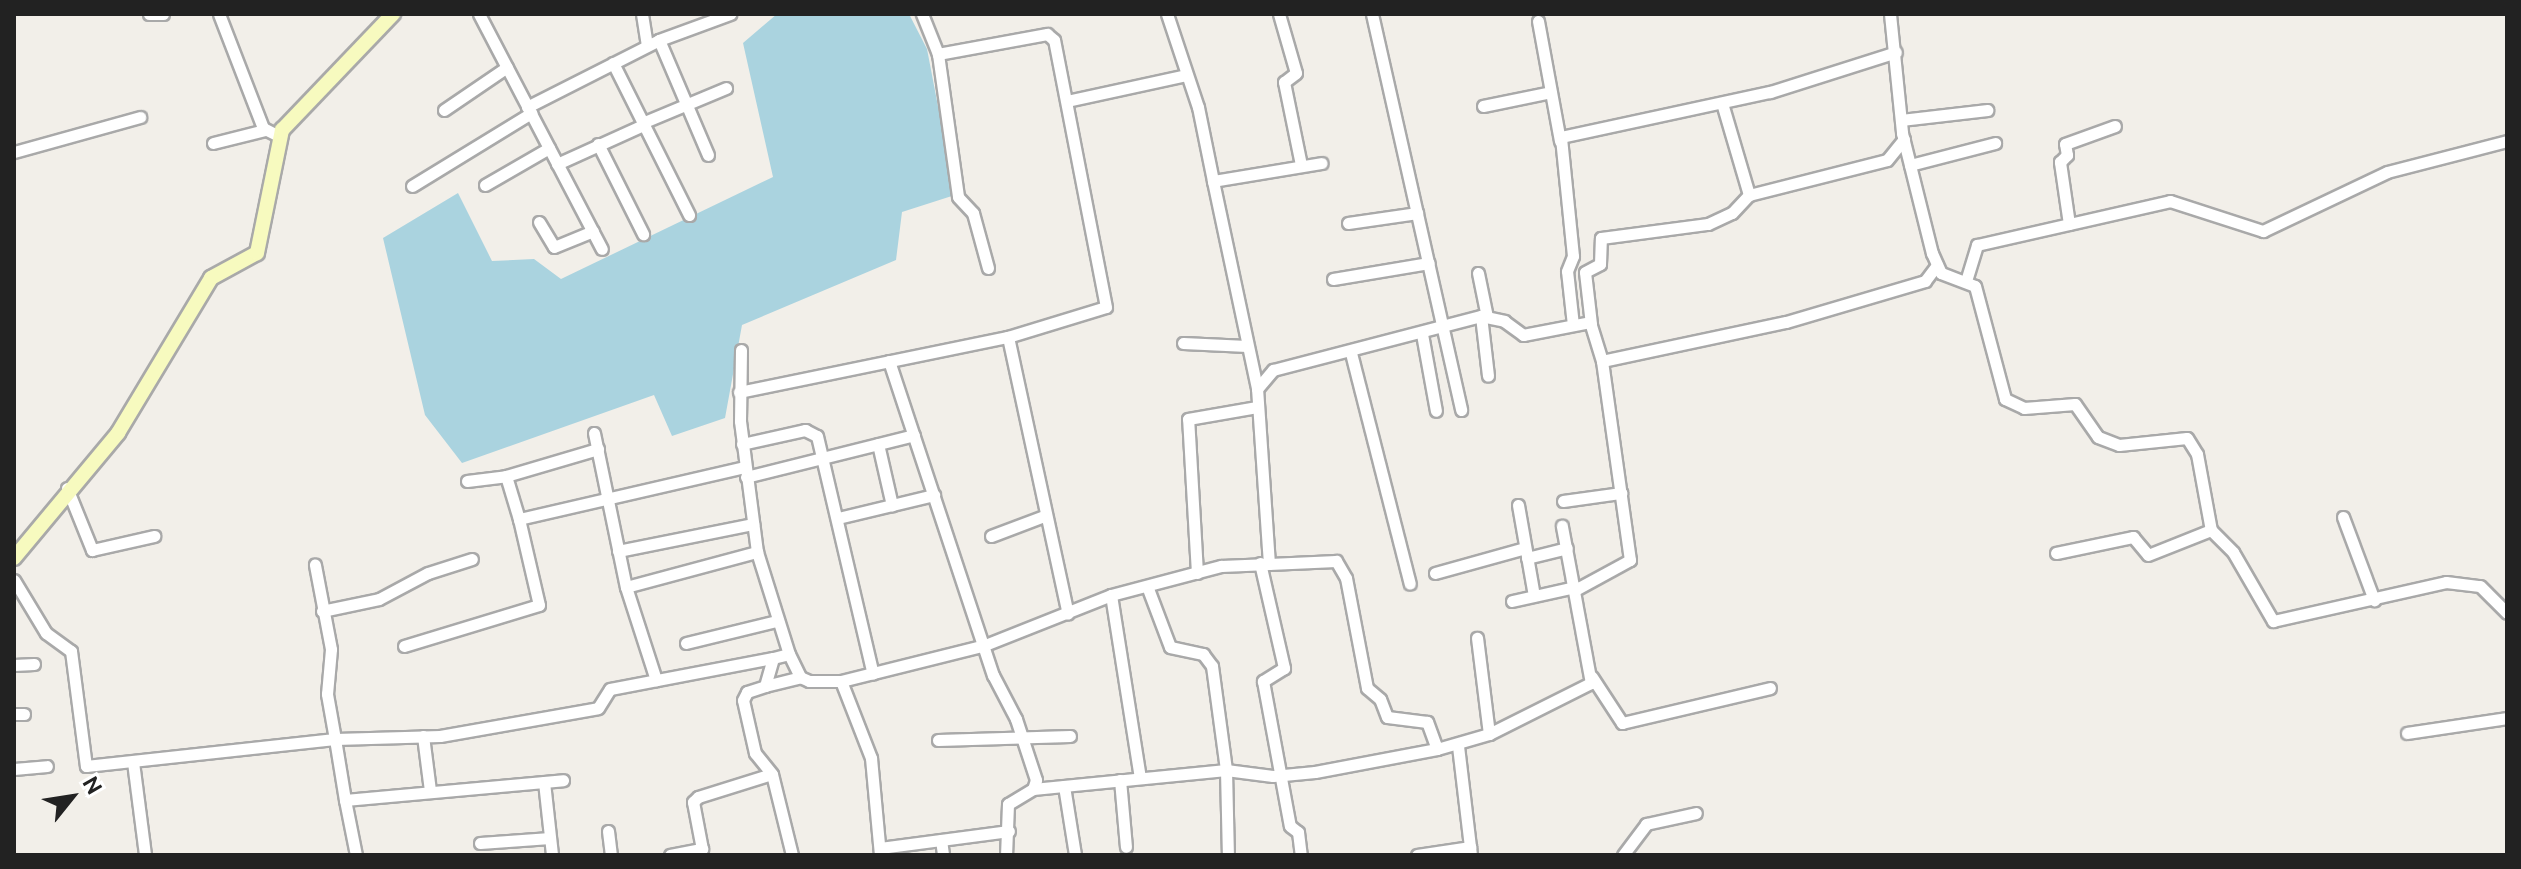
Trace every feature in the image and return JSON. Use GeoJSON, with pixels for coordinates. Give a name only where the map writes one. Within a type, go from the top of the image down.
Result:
{"type":"FeatureCollection","features":[{"type":"Feature","properties":{"kind":"street"},"geometry":{"type":"LineString","coordinates":[[149,14],[163,14]]}},
{"type":"Feature","properties":{"kind":"street"},"geometry":{"type":"LineString","coordinates":[[14,558],[66,488],[118,433],[211,278],[257,253],[272,133],[219,14]]}},
{"type":"Feature","properties":{"kind":"street"},"geometry":{"type":"LineString","coordinates":[[213,143],[272,133],[393,14]]}},
{"type":"Feature","properties":{"kind":"street"},"geometry":{"type":"LineString","coordinates":[[479,14],[602,249]]}},
{"type":"Feature","properties":{"kind":"street"},"geometry":{"type":"LineString","coordinates":[[642,14],[708,155]]}},
{"type":"Feature","properties":{"kind":"street"},"geometry":{"type":"LineString","coordinates":[[412,186],[529,110],[613,63],[653,43],[730,14]]}},
{"type":"Feature","properties":{"kind":"street"},"geometry":{"type":"LineString","coordinates":[[922,14],[938,54],[958,197],[973,213],[988,268]]}},
{"type":"Feature","properties":{"kind":"street"},"geometry":{"type":"LineString","coordinates":[[1167,14],[1213,181],[1257,389],[1264,563],[1284,668],[1263,681],[1301,855]]}},
{"type":"Feature","properties":{"kind":"street"},"geometry":{"type":"LineString","coordinates":[[1279,14],[1296,73],[1284,82],[1301,165]]}},
{"type":"Feature","properties":{"kind":"street"},"geometry":{"type":"LineString","coordinates":[[1372,14],[1461,410]]}},
{"type":"Feature","properties":{"kind":"street"},"geometry":{"type":"LineString","coordinates":[[1890,14],[1904,139],[1937,265],[1941,273],[1975,286],[1986,318],[2005,399],[2024,408],[2075,404],[2098,437],[2119,445],[2187,438],[2197,454],[2211,530],[2233,552],[2273,621],[2446,582],[2480,586],[2507,613]]}},
{"type":"Feature","properties":{"kind":"street"},"geometry":{"type":"LineString","coordinates":[[1538,21],[1560,141],[1573,256],[1567,267],[1573,325]]}},
{"type":"Feature","properties":{"kind":"street"},"geometry":{"type":"LineString","coordinates":[[739,392],[1008,337],[1106,307],[1067,101],[1051,36],[938,54]]}},
{"type":"Feature","properties":{"kind":"street"},"geometry":{"type":"LineString","coordinates":[[1560,141],[1722,103],[1896,52]]}},
{"type":"Feature","properties":{"kind":"street"},"geometry":{"type":"LineString","coordinates":[[613,63],[689,215]]}},
{"type":"Feature","properties":{"kind":"street"},"geometry":{"type":"LineString","coordinates":[[444,110],[507,67]]}},
{"type":"Feature","properties":{"kind":"street"},"geometry":{"type":"LineString","coordinates":[[1067,101],[1186,75]]}},
{"type":"Feature","properties":{"kind":"street"},"geometry":{"type":"LineString","coordinates":[[557,164],[726,88]]}},
{"type":"Feature","properties":{"kind":"street"},"geometry":{"type":"LineString","coordinates":[[1483,106],[1551,92]]}},
{"type":"Feature","properties":{"kind":"street"},"geometry":{"type":"LineString","coordinates":[[1722,103],[1749,195]]}},
{"type":"Feature","properties":{"kind":"street"},"geometry":{"type":"LineString","coordinates":[[1901,120],[1987,110]]}},
{"type":"Feature","properties":{"kind":"street"},"geometry":{"type":"LineString","coordinates":[[14,152],[140,117]]}},
{"type":"Feature","properties":{"kind":"street"},"geometry":{"type":"LineString","coordinates":[[2069,224],[2060,162],[2067,155],[2065,144],[2115,126]]}},
{"type":"Feature","properties":{"kind":"street"},"geometry":{"type":"LineString","coordinates":[[1512,601],[1575,589],[1630,560],[1602,361],[1591,324],[1585,272],[1600,264],[1601,238],[1708,224],[1732,213],[1749,195],[1887,160],[1904,139]]}},
{"type":"Feature","properties":{"kind":"street"},"geometry":{"type":"LineString","coordinates":[[1966,281],[1977,245],[2170,201],[2263,231],[2387,172],[2507,141]]}},
{"type":"Feature","properties":{"kind":"street"},"geometry":{"type":"LineString","coordinates":[[1910,165],[1995,143]]}},
{"type":"Feature","properties":{"kind":"street"},"geometry":{"type":"LineString","coordinates":[[598,144],[643,234]]}},
{"type":"Feature","properties":{"kind":"street"},"geometry":{"type":"LineString","coordinates":[[485,185],[549,148]]}},
{"type":"Feature","properties":{"kind":"street"},"geometry":{"type":"LineString","coordinates":[[1213,181],[1322,163]]}},
{"type":"Feature","properties":{"kind":"street"},"geometry":{"type":"LineString","coordinates":[[1348,223],[1417,213]]}},
{"type":"Feature","properties":{"kind":"street"},"geometry":{"type":"LineString","coordinates":[[539,222],[554,247],[593,231]]}},
{"type":"Feature","properties":{"kind":"street"},"geometry":{"type":"LineString","coordinates":[[1333,279],[1429,263]]}},
{"type":"Feature","properties":{"kind":"street"},"geometry":{"type":"LineString","coordinates":[[1602,361],[1786,322],[1925,281],[1937,265]]}},
{"type":"Feature","properties":{"kind":"street"},"geometry":{"type":"LineString","coordinates":[[1478,273],[1488,376]]}},
{"type":"Feature","properties":{"kind":"street"},"geometry":{"type":"LineString","coordinates":[[1257,389],[1273,370],[1351,353],[1422,334],[1443,325],[1484,317],[1523,335],[1591,324]]}},
{"type":"Feature","properties":{"kind":"street"},"geometry":{"type":"LineString","coordinates":[[1422,334],[1436,411]]}},
{"type":"Feature","properties":{"kind":"street"},"geometry":{"type":"LineString","coordinates":[[1008,337],[1027,405],[1030,457],[1068,614]]}},
{"type":"Feature","properties":{"kind":"street"},"geometry":{"type":"LineString","coordinates":[[1183,343],[1247,346]]}},
{"type":"Feature","properties":{"kind":"street"},"geometry":{"type":"LineString","coordinates":[[741,350],[739,392],[742,444],[757,552],[776,621],[800,677]]}},
{"type":"Feature","properties":{"kind":"street"},"geometry":{"type":"LineString","coordinates":[[1351,353],[1410,584]]}},
{"type":"Feature","properties":{"kind":"street"},"geometry":{"type":"LineString","coordinates":[[889,361],[985,645],[1036,780],[1033,789]]}},
{"type":"Feature","properties":{"kind":"street"},"geometry":{"type":"LineString","coordinates":[[1197,573],[1188,419],[1257,407]]}},
{"type":"Feature","properties":{"kind":"street"},"geometry":{"type":"LineString","coordinates":[[742,444],[813,431],[824,458],[873,674]]}},
{"type":"Feature","properties":{"kind":"street"},"geometry":{"type":"LineString","coordinates":[[594,433],[612,496],[618,551],[626,587],[656,680]]}},
{"type":"Feature","properties":{"kind":"street"},"geometry":{"type":"LineString","coordinates":[[519,519],[612,496],[824,458],[914,435]]}},
{"type":"Feature","properties":{"kind":"street"},"geometry":{"type":"LineString","coordinates":[[878,444],[892,505]]}},
{"type":"Feature","properties":{"kind":"street"},"geometry":{"type":"LineString","coordinates":[[467,481],[506,476],[598,449]]}},
{"type":"Feature","properties":{"kind":"street"},"geometry":{"type":"LineString","coordinates":[[404,646],[539,605],[506,476]]}},
{"type":"Feature","properties":{"kind":"street"},"geometry":{"type":"LineString","coordinates":[[66,488],[92,550],[154,536]]}},
{"type":"Feature","properties":{"kind":"street"},"geometry":{"type":"LineString","coordinates":[[1563,501],[1621,493]]}},
{"type":"Feature","properties":{"kind":"street"},"geometry":{"type":"LineString","coordinates":[[838,518],[934,495]]}},
{"type":"Feature","properties":{"kind":"street"},"geometry":{"type":"LineString","coordinates":[[1518,505],[1534,596]]}},
{"type":"Feature","properties":{"kind":"street"},"geometry":{"type":"LineString","coordinates":[[991,536],[1044,516]]}},
{"type":"Feature","properties":{"kind":"street"},"geometry":{"type":"LineString","coordinates":[[2343,517],[2374,600]]}},
{"type":"Feature","properties":{"kind":"street"},"geometry":{"type":"LineString","coordinates":[[618,551],[753,524]]}},
{"type":"Feature","properties":{"kind":"street"},"geometry":{"type":"LineString","coordinates":[[1562,526],[1592,677],[1622,723],[1770,688]]}},
{"type":"Feature","properties":{"kind":"street"},"geometry":{"type":"LineString","coordinates":[[2056,553],[2133,537],[2148,555],[2211,530]]}},
{"type":"Feature","properties":{"kind":"street"},"geometry":{"type":"LineString","coordinates":[[1435,573],[1526,553],[1567,548]]}},
{"type":"Feature","properties":{"kind":"street"},"geometry":{"type":"LineString","coordinates":[[626,587],[757,552]]}},
{"type":"Feature","properties":{"kind":"street"},"geometry":{"type":"LineString","coordinates":[[322,611],[379,599],[428,573],[472,559]]}},
{"type":"Feature","properties":{"kind":"street"},"geometry":{"type":"LineString","coordinates":[[792,855],[772,774],[755,753],[743,700],[747,692],[800,677],[841,681],[985,645],[1111,595],[1197,573],[1264,563],[1336,561],[1346,578],[1367,688],[1380,699],[1387,717],[1427,722],[1437,749]]}},
{"type":"Feature","properties":{"kind":"street"},"geometry":{"type":"LineString","coordinates":[[315,565],[331,649],[327,694],[356,855]]}},
{"type":"Feature","properties":{"kind":"street"},"geometry":{"type":"LineString","coordinates":[[14,580],[43,629],[71,651],[83,764],[133,762],[335,739],[423,736],[598,708],[607,690],[789,654]]}},
{"type":"Feature","properties":{"kind":"street"},"geometry":{"type":"LineString","coordinates":[[1147,586],[1170,647],[1203,654],[1212,666],[1226,770],[1228,855]]}},
{"type":"Feature","properties":{"kind":"street"},"geometry":{"type":"LineString","coordinates":[[1111,595],[1140,778]]}},
{"type":"Feature","properties":{"kind":"street"},"geometry":{"type":"LineString","coordinates":[[686,643],[776,621]]}},
{"type":"Feature","properties":{"kind":"street"},"geometry":{"type":"LineString","coordinates":[[1477,638],[1487,682],[1482,706],[1489,734]]}},
{"type":"Feature","properties":{"kind":"street"},"geometry":{"type":"LineString","coordinates":[[765,686],[773,658]]}},
{"type":"Feature","properties":{"kind":"street"},"geometry":{"type":"LineString","coordinates":[[14,665],[34,664]]}},
{"type":"Feature","properties":{"kind":"street"},"geometry":{"type":"LineString","coordinates":[[1006,855],[1008,804],[1033,789],[1226,770],[1282,775],[1458,746],[1588,686],[1592,677]]}},
{"type":"Feature","properties":{"kind":"street"},"geometry":{"type":"LineString","coordinates":[[841,681],[871,758],[880,852],[1009,831]]}},
{"type":"Feature","properties":{"kind":"street"},"geometry":{"type":"LineString","coordinates":[[2407,733],[2507,718]]}},
{"type":"Feature","properties":{"kind":"street"},"geometry":{"type":"LineString","coordinates":[[423,736],[430,791]]}},
{"type":"Feature","properties":{"kind":"street"},"geometry":{"type":"LineString","coordinates":[[938,740],[1070,736]]}},
{"type":"Feature","properties":{"kind":"street"},"geometry":{"type":"LineString","coordinates":[[1417,855],[1471,851],[1458,746]]}},
{"type":"Feature","properties":{"kind":"street"},"geometry":{"type":"LineString","coordinates":[[133,762],[145,855]]}},
{"type":"Feature","properties":{"kind":"street"},"geometry":{"type":"LineString","coordinates":[[14,769],[47,766]]}},
{"type":"Feature","properties":{"kind":"street"},"geometry":{"type":"LineString","coordinates":[[670,855],[702,849],[693,802],[698,797],[772,774]]}},
{"type":"Feature","properties":{"kind":"street"},"geometry":{"type":"LineString","coordinates":[[345,800],[563,780]]}},
{"type":"Feature","properties":{"kind":"street"},"geometry":{"type":"LineString","coordinates":[[1120,780],[1126,847]]}},
{"type":"Feature","properties":{"kind":"street"},"geometry":{"type":"LineString","coordinates":[[544,782],[552,855]]}},
{"type":"Feature","properties":{"kind":"street"},"geometry":{"type":"LineString","coordinates":[[1064,786],[1075,855]]}},
{"type":"Feature","properties":{"kind":"street"},"geometry":{"type":"LineString","coordinates":[[1623,855],[1646,824],[1696,813]]}},
{"type":"Feature","properties":{"kind":"street"},"geometry":{"type":"LineString","coordinates":[[608,831],[611,855]]}},
{"type":"Feature","properties":{"kind":"street"},"geometry":{"type":"LineString","coordinates":[[480,843],[550,838]]}},
{"type":"Feature","properties":{"kind":"street"},"geometry":{"type":"LineString","coordinates":[[941,840],[943,855]]}},
{"type":"Feature","properties":{"kind":"water"},"geometry":{"type":"Polygon","coordinates":[[[777,14],[909,14],[927,49],[955,195],[902,212],[896,260],[742,325],[725,418],[672,436],[654,395],[462,463],[425,415],[383,238],[458,193],[492,261],[534,259],[561,279],[773,177],[743,43],[777,14]]]}}]}
